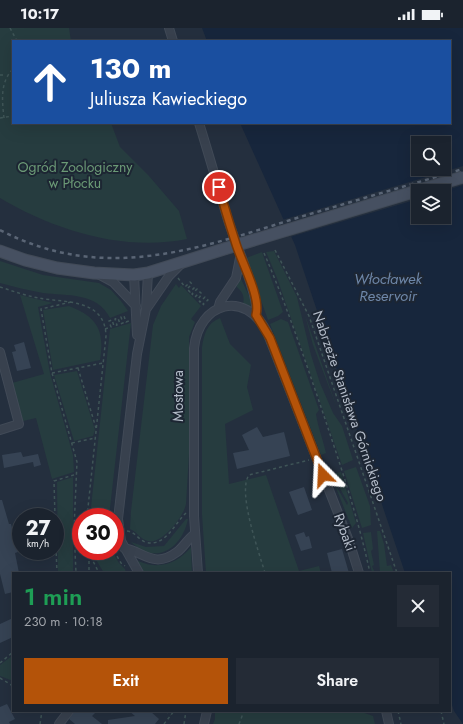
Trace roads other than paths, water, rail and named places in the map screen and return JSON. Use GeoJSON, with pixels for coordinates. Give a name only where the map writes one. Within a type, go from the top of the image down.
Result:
{"type":"FeatureCollection","features":[{"type":"Feature","properties":{"kind":"main road"},"geometry":{"type":"LineString","coordinates":[[0,251],[44,265],[94,273],[134,275],[148,273],[184,260],[463,178]]}},
{"type":"Feature","properties":{"kind":"street"},"geometry":{"type":"LineString","coordinates":[[169,28],[173,40]]}},
{"type":"Feature","properties":{"kind":"street"},"geometry":{"type":"LineString","coordinates":[[199,124],[258,309],[256,315],[238,307],[218,309],[220,302],[236,278],[240,265],[240,256]]}},
{"type":"Feature","properties":{"kind":"street"},"geometry":{"type":"LineString","coordinates":[[146,309],[169,276],[184,260]]}},
{"type":"Feature","properties":{"kind":"street"},"geometry":{"type":"LineString","coordinates":[[94,273],[113,282],[136,306]]}},
{"type":"Feature","properties":{"kind":"street"},"geometry":{"type":"LineString","coordinates":[[119,508],[137,354],[146,309],[148,273]]}},
{"type":"Feature","properties":{"kind":"street"},"geometry":{"type":"LineString","coordinates":[[134,275],[137,354]]}},
{"type":"Feature","properties":{"kind":"street","name":"Mostowa"},"geometry":{"type":"LineString","coordinates":[[198,572],[195,534],[194,348],[195,336],[200,324],[207,316],[218,309]]}},
{"type":"Feature","properties":{"kind":"street","name":"Rybaki"},"geometry":{"type":"LineString","coordinates":[[256,315],[270,338],[349,541],[359,572]]}},
{"type":"Feature","properties":{"kind":"street"},"geometry":{"type":"LineString","coordinates":[[0,352],[19,424],[0,430]]}},
{"type":"Feature","properties":{"kind":"street"},"geometry":{"type":"LineString","coordinates":[[124,548],[148,558],[162,558],[177,552],[195,534]]}},
{"type":"Feature","properties":{"kind":"street"},"geometry":{"type":"LineString","coordinates":[[124,548],[138,572]]}},
{"type":"Feature","properties":{"kind":"street"},"geometry":{"type":"LineString","coordinates":[[59,724],[68,712]]}},
{"type":"Feature","properties":{"kind":"street"},"geometry":{"type":"LineString","coordinates":[[204,724],[207,712]]}},
{"type":"Feature","properties":{"kind":"street"},"geometry":{"type":"LineString","coordinates":[[386,712],[389,724]]}},
{"type":"Feature","properties":{"kind":"water","name":"Włocławek Reservoir"},"geometry":{"type":"Polygon","coordinates":[[[202,28],[463,28],[463,724],[454,711],[451,702],[451,572],[405,572],[295,245],[240,124],[451,124],[451,40],[207,40],[202,28]]]}},
{"type":"Feature","properties":{"kind":"railway"},"geometry":{"type":"LineString","coordinates":[[0,230],[39,246],[76,255],[113,258],[150,256],[224,240],[463,169]]}},
{"type":"Feature","properties":{"kind":"park label","name":"Ogród Zoologiczny w Płocku"},"geometry":{"type":"Point","coordinates":[75,176]}}]}
